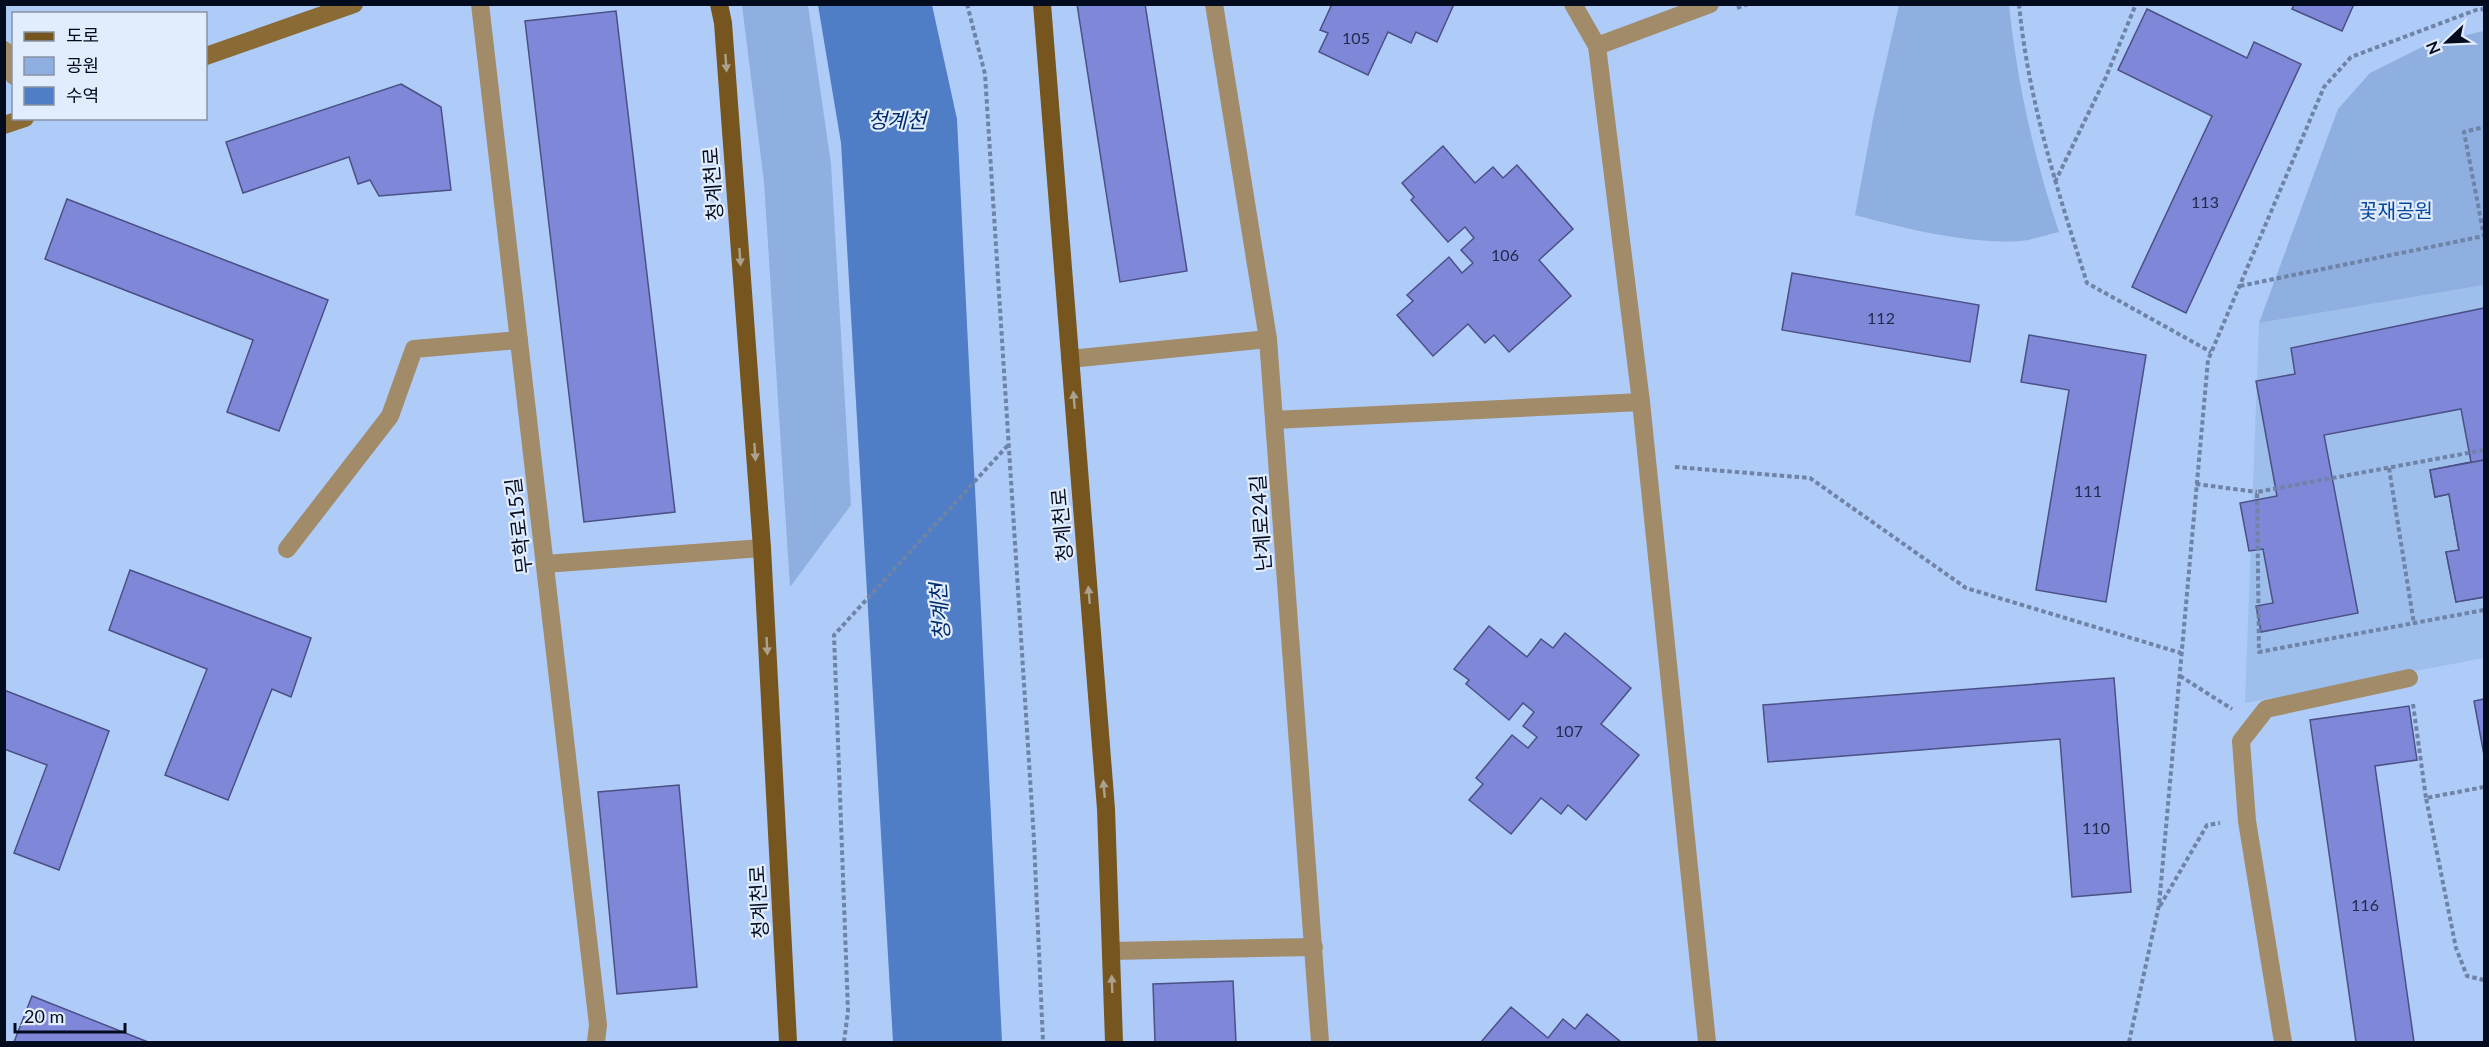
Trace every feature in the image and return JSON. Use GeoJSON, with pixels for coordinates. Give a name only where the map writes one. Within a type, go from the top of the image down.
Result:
{"type":"FeatureCollection","features":[{"type":"Feature","properties":{"kind":"main road"},"geometry":{"type":"LineString","coordinates":[[207,56],[354,4]]}},
{"type":"Feature","properties":{"kind":"main road","name":"청계천로"},"geometry":{"type":"LineString","coordinates":[[719,4],[723,24],[762,548],[788,1042]]}},
{"type":"Feature","properties":{"kind":"main road","name":"청계천로"},"geometry":{"type":"LineString","coordinates":[[1042,4],[1106,809],[1114,1042]]}},
{"type":"Feature","properties":{"kind":"main road"},"geometry":{"type":"LineString","coordinates":[[4,125],[19,120]]}},
{"type":"Feature","properties":{"kind":"street","name":"무학로15길"},"geometry":{"type":"LineString","coordinates":[[480,4],[598,1025],[596,1042]]}},
{"type":"Feature","properties":{"kind":"street","name":"난계로24길"},"geometry":{"type":"LineString","coordinates":[[1215,4],[1268,339],[1320,1042]]}},
{"type":"Feature","properties":{"kind":"street"},"geometry":{"type":"LineString","coordinates":[[1573,4],[1596,46],[1641,402],[1707,1042]]}},
{"type":"Feature","properties":{"kind":"street"},"geometry":{"type":"LineString","coordinates":[[1596,46],[1718,8]]}},
{"type":"Feature","properties":{"kind":"street"},"geometry":{"type":"LineString","coordinates":[[4,50],[12,71]]}},
{"type":"Feature","properties":{"kind":"street"},"geometry":{"type":"LineString","coordinates":[[1070,359],[1268,339]]}},
{"type":"Feature","properties":{"kind":"street"},"geometry":{"type":"LineString","coordinates":[[286,549],[390,416],[414,349],[519,340]]}},
{"type":"Feature","properties":{"kind":"street"},"geometry":{"type":"LineString","coordinates":[[1274,420],[1641,402]]}},
{"type":"Feature","properties":{"kind":"street"},"geometry":{"type":"LineString","coordinates":[[545,564],[762,548]]}},
{"type":"Feature","properties":{"kind":"street"},"geometry":{"type":"LineString","coordinates":[[2283,1042],[2247,821],[2241,741],[2266,709],[2409,678]]}},
{"type":"Feature","properties":{"kind":"street"},"geometry":{"type":"LineString","coordinates":[[1111,951],[1314,947]]}},
{"type":"Feature","properties":{"kind":"path"},"geometry":{"type":"LineString","coordinates":[[967,4],[986,74],[1034,840],[1043,1042]]}},
{"type":"Feature","properties":{"kind":"path"},"geometry":{"type":"LineString","coordinates":[[1718,8],[1748,4]]}},
{"type":"Feature","properties":{"kind":"path"},"geometry":{"type":"LineString","coordinates":[[2019,4],[2023,44],[2055,183],[2087,283],[2211,352]]}},
{"type":"Feature","properties":{"kind":"path"},"geometry":{"type":"LineString","coordinates":[[2055,183],[2106,77],[2136,4]]}},
{"type":"Feature","properties":{"kind":"path"},"geometry":{"type":"LineString","coordinates":[[2129,1042],[2158,909],[2208,360],[2324,87],[2351,57],[2484,9]]}},
{"type":"Feature","properties":{"kind":"path"},"geometry":{"type":"LineString","coordinates":[[2239,286],[2484,236],[2464,132],[2484,127]]}},
{"type":"Feature","properties":{"kind":"path"},"geometry":{"type":"LineString","coordinates":[[844,1042],[848,1011],[834,635],[1009,445]]}},
{"type":"Feature","properties":{"kind":"path"},"geometry":{"type":"LineString","coordinates":[[2196,484],[2257,492],[2484,450]]}},
{"type":"Feature","properties":{"kind":"path"},"geometry":{"type":"LineString","coordinates":[[1648,465],[1810,478],[1966,588],[2181,653]]}},
{"type":"Feature","properties":{"kind":"path"},"geometry":{"type":"LineString","coordinates":[[2389,468],[2414,624]]}},
{"type":"Feature","properties":{"kind":"path"},"geometry":{"type":"LineString","coordinates":[[2257,492],[2259,652],[2484,610]]}},
{"type":"Feature","properties":{"kind":"path"},"geometry":{"type":"LineString","coordinates":[[2180,676],[2238,712]]}},
{"type":"Feature","properties":{"kind":"path"},"geometry":{"type":"LineString","coordinates":[[2409,678],[2426,798],[2456,948],[2467,976],[2484,980]]}},
{"type":"Feature","properties":{"kind":"path"},"geometry":{"type":"LineString","coordinates":[[2426,798],[2484,787]]}},
{"type":"Feature","properties":{"kind":"path"},"geometry":{"type":"LineString","coordinates":[[2158,909],[2207,825],[2221,823]]}},
{"type":"Feature","properties":{"kind":"shaded area"},"geometry":{"type":"Polygon","coordinates":[[[2484,285],[2484,658],[2245,703],[2259,323],[2484,285]]]}},
{"type":"Feature","properties":{"kind":"green space"},"geometry":{"type":"Polygon","coordinates":[[[742,5],[808,5],[831,164],[851,505],[790,587],[764,182],[742,5]]]}},
{"type":"Feature","properties":{"kind":"green space"},"geometry":{"type":"Polygon","coordinates":[[[1899,5],[2009,5],[2028,120],[2059,232],[2028,240],[1987,241],[1941,235],[1855,215],[1874,114],[1899,5]]]}},
{"type":"Feature","properties":{"kind":"green space","name":"꽃재공원"},"geometry":{"type":"Polygon","coordinates":[[[2484,31],[2484,285],[2259,323],[2338,109],[2370,73],[2428,44],[2484,31]]]}},
{"type":"Feature","properties":{"kind":"water","name":"청계천"},"geometry":{"type":"Polygon","coordinates":[[[818,5],[932,5],[957,119],[1002,1042],[893,1042],[841,143],[818,5]]]}},
{"type":"Feature","properties":{"kind":"building"},"geometry":{"type":"Polygon","coordinates":[[[1077,4],[1145,4],[1187,271],[1120,282],[1077,4]]]}},
{"type":"Feature","properties":{"kind":"building"},"geometry":{"type":"Polygon","coordinates":[[[1332,4],[1454,4],[1437,42],[1416,32],[1411,43],[1388,32],[1368,75],[1319,52],[1328,33],[1320,30],[1332,4]]]}},
{"type":"Feature","properties":{"kind":"building"},"geometry":{"type":"Polygon","coordinates":[[[2294,4],[2354,4],[2342,31],[2292,9],[2294,4]]]}},
{"type":"Feature","properties":{"kind":"building"},"geometry":{"type":"Polygon","coordinates":[[[2147,9],[2247,58],[2254,42],[2301,64],[2186,313],[2132,287],[2212,116],[2118,70],[2147,9]]]}},
{"type":"Feature","properties":{"kind":"building"},"geometry":{"type":"Polygon","coordinates":[[[616,11],[675,512],[584,522],[525,21],[616,11]]]}},
{"type":"Feature","properties":{"kind":"building"},"geometry":{"type":"Polygon","coordinates":[[[401,84],[441,107],[451,190],[379,196],[370,180],[358,184],[349,157],[243,193],[226,142],[401,84]]]}},
{"type":"Feature","properties":{"kind":"building"},"geometry":{"type":"Polygon","coordinates":[[[1443,146],[1475,183],[1493,167],[1503,178],[1517,165],[1573,229],[1539,260],[1571,296],[1509,352],[1494,335],[1485,343],[1468,324],[1433,356],[1397,315],[1413,301],[1407,295],[1449,257],[1462,273],[1473,263],[1461,250],[1474,238],[1465,227],[1448,242],[1411,200],[1414,197],[1402,183],[1443,146]]]}},
{"type":"Feature","properties":{"kind":"building"},"geometry":{"type":"Polygon","coordinates":[[[67,199],[328,300],[279,431],[227,412],[253,340],[45,259],[67,199]]]}},
{"type":"Feature","properties":{"kind":"building"},"geometry":{"type":"Polygon","coordinates":[[[1792,273],[1979,305],[1970,362],[1782,330],[1792,273]]]}},
{"type":"Feature","properties":{"kind":"building"},"geometry":{"type":"Polygon","coordinates":[[[2484,308],[2484,597],[2456,602],[2446,552],[2459,550],[2449,494],[2435,497],[2430,470],[2471,462],[2461,409],[2324,435],[2358,613],[2261,632],[2256,606],[2273,603],[2263,549],[2249,551],[2240,503],[2277,496],[2256,381],[2295,374],[2291,348],[2484,308]]]}},
{"type":"Feature","properties":{"kind":"building"},"geometry":{"type":"Polygon","coordinates":[[[2029,335],[2146,355],[2106,602],[2036,590],[2069,390],[2021,382],[2029,335]]]}},
{"type":"Feature","properties":{"kind":"building"},"geometry":{"type":"Polygon","coordinates":[[[2484,460],[2484,597],[2456,602],[2446,552],[2459,550],[2449,494],[2435,497],[2430,470],[2484,460]]]}},
{"type":"Feature","properties":{"kind":"building"},"geometry":{"type":"Polygon","coordinates":[[[130,570],[311,638],[291,697],[272,689],[228,800],[165,775],[207,669],[109,630],[130,570]]]}},
{"type":"Feature","properties":{"kind":"building"},"geometry":{"type":"Polygon","coordinates":[[[1489,626],[1527,657],[1541,639],[1553,648],[1565,633],[1631,688],[1601,724],[1639,755],[1586,820],[1568,805],[1561,814],[1541,798],[1511,834],[1469,800],[1483,784],[1476,778],[1512,735],[1528,748],[1537,737],[1523,726],[1534,712],[1523,703],[1509,720],[1466,684],[1469,680],[1454,669],[1489,626]]]}},
{"type":"Feature","properties":{"kind":"building"},"geometry":{"type":"Polygon","coordinates":[[[2114,678],[2131,892],[2072,897],[2060,739],[1768,762],[1763,705],[2114,678]]]}},
{"type":"Feature","properties":{"kind":"building"},"geometry":{"type":"Polygon","coordinates":[[[4,690],[109,731],[59,870],[14,853],[47,765],[4,749],[4,690]]]}},
{"type":"Feature","properties":{"kind":"building"},"geometry":{"type":"Polygon","coordinates":[[[2484,699],[2484,755],[2474,701],[2484,699]]]}},
{"type":"Feature","properties":{"kind":"building"},"geometry":{"type":"Polygon","coordinates":[[[2409,706],[2417,760],[2375,766],[2414,1042],[2356,1042],[2310,720],[2409,706]]]}},
{"type":"Feature","properties":{"kind":"building"},"geometry":{"type":"Polygon","coordinates":[[[679,785],[697,987],[617,994],[598,792],[679,785]]]}},
{"type":"Feature","properties":{"kind":"building"},"geometry":{"type":"Polygon","coordinates":[[[1233,981],[1236,1042],[1155,1042],[1153,984],[1233,981]]]}},
{"type":"Feature","properties":{"kind":"building"},"geometry":{"type":"Polygon","coordinates":[[[32,996],[148,1042],[14,1042],[32,996]]]}},
{"type":"Feature","properties":{"kind":"building"},"geometry":{"type":"Polygon","coordinates":[[[1511,1007],[1548,1038],[1563,1019],[1575,1029],[1587,1014],[1621,1042],[1481,1042],[1511,1007]]]}}]}
